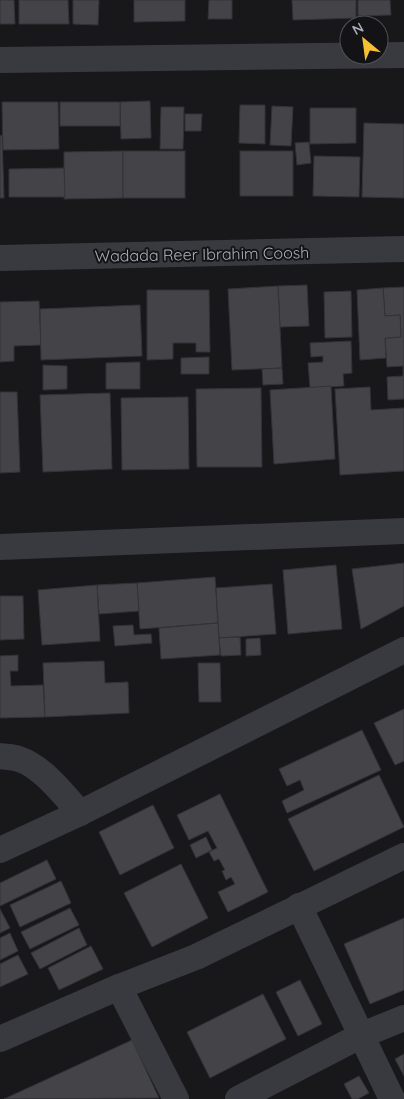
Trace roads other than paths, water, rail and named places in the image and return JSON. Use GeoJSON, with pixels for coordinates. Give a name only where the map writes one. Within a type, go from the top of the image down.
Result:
{"type":"FeatureCollection","features":[{"type":"Feature","properties":{"kind":"street"},"geometry":{"type":"LineString","coordinates":[[0,60],[404,56]]}},
{"type":"Feature","properties":{"kind":"street","name":"Wadada Reer Ibrahim Coosh"},"geometry":{"type":"LineString","coordinates":[[0,258],[404,249]]}},
{"type":"Feature","properties":{"kind":"street"},"geometry":{"type":"LineString","coordinates":[[0,547],[404,531]]}},
{"type":"Feature","properties":{"kind":"street"},"geometry":{"type":"LineString","coordinates":[[0,850],[80,813],[404,650]]}},
{"type":"Feature","properties":{"kind":"street"},"geometry":{"type":"LineString","coordinates":[[0,756],[19,759],[34,766],[58,788],[80,813]]}},
{"type":"Feature","properties":{"kind":"street"},"geometry":{"type":"LineString","coordinates":[[0,1039],[119,987],[196,957],[404,856]]}},
{"type":"Feature","properties":{"kind":"street"},"geometry":{"type":"LineString","coordinates":[[299,906],[392,1099]]}},
{"type":"Feature","properties":{"kind":"street"},"geometry":{"type":"LineString","coordinates":[[119,987],[176,1099]]}},
{"type":"Feature","properties":{"kind":"street"},"geometry":{"type":"LineString","coordinates":[[238,1099],[362,1035],[404,1018]]}}]}
